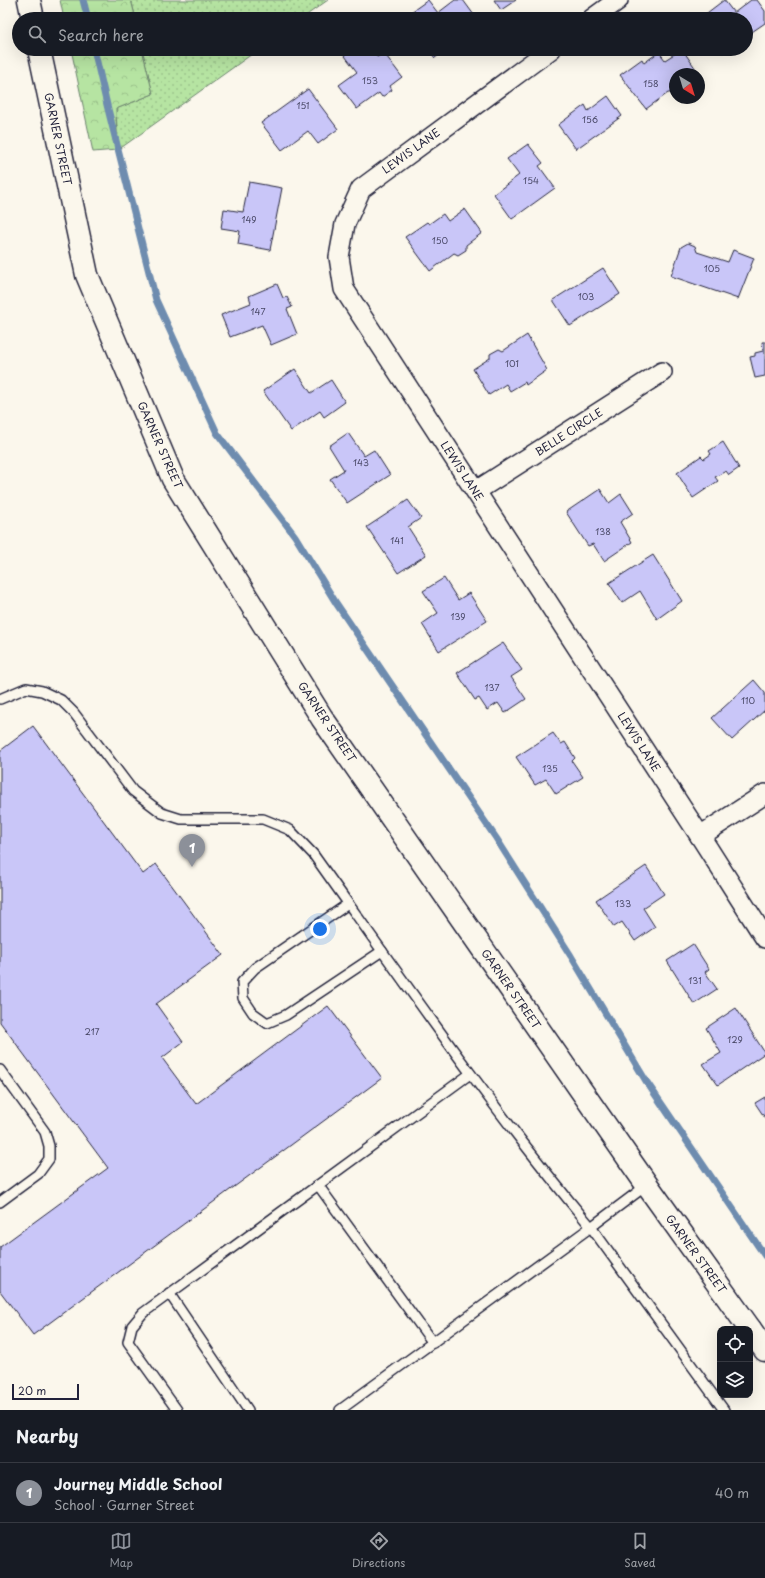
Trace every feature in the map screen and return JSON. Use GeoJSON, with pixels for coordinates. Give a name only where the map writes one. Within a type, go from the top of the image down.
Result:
{"type":"FeatureCollection","features":[{"type":"Feature","properties":{"kind":"street"},"geometry":{"type":"LineString","coordinates":[[29,0],[32,12]]}},
{"type":"Feature","properties":{"kind":"street"},"geometry":{"type":"LineString","coordinates":[[602,12],[618,0]]}},
{"type":"Feature","properties":{"kind":"street","name":"GARNER STREET"},"geometry":{"type":"LineString","coordinates":[[40,56],[87,275],[174,479],[322,718],[647,1185],[748,1326]]}},
{"type":"Feature","properties":{"kind":"street","name":"LEWIS LANE"},"geometry":{"type":"LineString","coordinates":[[542,56],[361,189],[345,224],[339,257],[344,289],[765,938]]}},
{"type":"Feature","properties":{"kind":"street","name":"BELLE CIRCLE"},"geometry":{"type":"LineString","coordinates":[[476,491],[662,372]]}},
{"type":"Feature","properties":{"kind":"street"},"geometry":{"type":"LineString","coordinates":[[700,836],[765,794]]}},
{"type":"Feature","properties":{"kind":"street","name":"GARNER STREET"},"geometry":{"type":"LineString","coordinates":[[753,1333],[765,1350]]}},
{"type":"Feature","properties":{"kind":"lane"},"geometry":{"type":"LineString","coordinates":[[0,699],[26,688],[42,690],[61,700],[74,714],[133,791],[162,813],[182,819],[263,819],[290,830],[313,854],[470,1074],[563,1194],[591,1227],[724,1410]]}},
{"type":"Feature","properties":{"kind":"lane"},"geometry":{"type":"LineString","coordinates":[[348,904],[255,968],[242,982],[243,998],[253,1014],[267,1023],[286,1015],[382,951]]}},
{"type":"Feature","properties":{"kind":"lane"},"geometry":{"type":"LineString","coordinates":[[0,1070],[45,1132],[49,1146],[49,1159],[38,1174],[0,1202]]}},
{"type":"Feature","properties":{"kind":"lane"},"geometry":{"type":"LineString","coordinates":[[177,1410],[128,1342],[132,1326],[143,1313],[470,1074]]}},
{"type":"Feature","properties":{"kind":"lane"},"geometry":{"type":"LineString","coordinates":[[318,1185],[433,1343]]}},
{"type":"Feature","properties":{"kind":"lane"},"geometry":{"type":"LineString","coordinates":[[340,1410],[647,1185]]}},
{"type":"Feature","properties":{"kind":"lane"},"geometry":{"type":"LineString","coordinates":[[169,1293],[248,1410]]}},
{"type":"Feature","properties":{"kind":"green space"},"geometry":{"type":"Polygon","coordinates":[[[60,0],[131,0],[134,12],[63,12],[60,0]]]}},
{"type":"Feature","properties":{"kind":"green space"},"geometry":{"type":"Polygon","coordinates":[[[131,0],[328,0],[311,12],[134,12],[131,0]]]}},
{"type":"Feature","properties":{"kind":"green space"},"geometry":{"type":"Polygon","coordinates":[[[72,56],[144,56],[153,94],[116,109],[117,150],[93,152],[72,56]]]}},
{"type":"Feature","properties":{"kind":"green space"},"geometry":{"type":"Polygon","coordinates":[[[144,56],[249,56],[118,150],[116,109],[153,94],[144,56]]]}},
{"type":"Feature","properties":{"kind":"building"},"geometry":{"type":"Polygon","coordinates":[[[428,0],[437,12],[411,12],[428,0]]]}},
{"type":"Feature","properties":{"kind":"building"},"geometry":{"type":"Polygon","coordinates":[[[455,0],[463,0],[472,12],[439,12],[455,0]]]}},
{"type":"Feature","properties":{"kind":"building"},"geometry":{"type":"Polygon","coordinates":[[[494,0],[516,0],[501,10],[494,0]]]}},
{"type":"Feature","properties":{"kind":"building"},"geometry":{"type":"Polygon","coordinates":[[[724,0],[733,12],[708,12],[724,0]]]}},
{"type":"Feature","properties":{"kind":"building"},"geometry":{"type":"Polygon","coordinates":[[[751,0],[757,0],[765,11],[765,23],[753,31],[753,12],[735,12],[751,0]]]}},
{"type":"Feature","properties":{"kind":"building"},"geometry":{"type":"Polygon","coordinates":[[[345,56],[386,56],[402,77],[390,86],[392,90],[382,97],[379,93],[357,109],[339,85],[357,72],[345,56]]]}},
{"type":"Feature","properties":{"kind":"building"},"geometry":{"type":"Polygon","coordinates":[[[654,56],[662,56],[665,60],[671,56],[687,56],[695,68],[669,68],[669,93],[646,109],[620,75],[642,59],[644,63],[654,56]]]}},
{"type":"Feature","properties":{"kind":"building"},"geometry":{"type":"Polygon","coordinates":[[[308,89],[338,129],[318,144],[308,131],[282,150],[261,123],[308,89]]]}},
{"type":"Feature","properties":{"kind":"building"},"geometry":{"type":"Polygon","coordinates":[[[608,96],[622,116],[576,149],[558,125],[585,105],[588,111],[608,96]]]}},
{"type":"Feature","properties":{"kind":"building"},"geometry":{"type":"Polygon","coordinates":[[[528,144],[543,163],[539,166],[555,188],[512,219],[494,194],[519,175],[507,159],[528,144]]]}},
{"type":"Feature","properties":{"kind":"building"},"geometry":{"type":"Polygon","coordinates":[[[249,182],[282,188],[270,250],[238,244],[240,231],[221,228],[224,209],[243,212],[249,182]]]}},
{"type":"Feature","properties":{"kind":"building"},"geometry":{"type":"Polygon","coordinates":[[[465,209],[482,233],[466,245],[466,250],[458,255],[454,253],[430,271],[405,237],[427,222],[429,224],[443,214],[448,221],[465,209]]]}},
{"type":"Feature","properties":{"kind":"building"},"geometry":{"type":"Polygon","coordinates":[[[688,243],[695,246],[697,252],[728,262],[733,250],[754,258],[738,299],[671,276],[681,247],[688,243]]]}},
{"type":"Feature","properties":{"kind":"building"},"geometry":{"type":"Polygon","coordinates":[[[603,268],[620,294],[570,326],[553,300],[603,268]]]}},
{"type":"Feature","properties":{"kind":"building"},"geometry":{"type":"Polygon","coordinates":[[[277,284],[283,298],[287,297],[292,307],[287,309],[297,334],[271,345],[262,325],[230,337],[221,315],[251,303],[249,296],[277,284]]]}},
{"type":"Feature","properties":{"kind":"building"},"geometry":{"type":"Polygon","coordinates":[[[527,335],[547,370],[526,385],[525,382],[510,391],[506,384],[489,395],[473,369],[490,358],[490,354],[499,349],[503,351],[527,335]]]}},
{"type":"Feature","properties":{"kind":"building"},"geometry":{"type":"Polygon","coordinates":[[[762,342],[765,342],[765,376],[755,378],[750,357],[755,356],[755,353],[763,351],[762,342]]]}},
{"type":"Feature","properties":{"kind":"building"},"geometry":{"type":"Polygon","coordinates":[[[295,369],[311,393],[331,380],[345,402],[324,417],[320,411],[291,431],[263,391],[295,369]]]}},
{"type":"Feature","properties":{"kind":"building"},"geometry":{"type":"Polygon","coordinates":[[[348,433],[364,456],[374,450],[390,475],[347,503],[330,479],[344,470],[329,446],[348,433]]]}},
{"type":"Feature","properties":{"kind":"building"},"geometry":{"type":"Polygon","coordinates":[[[723,442],[739,468],[729,475],[726,471],[715,477],[718,481],[693,498],[677,473],[701,456],[704,459],[711,454],[709,451],[723,442]]]}},
{"type":"Feature","properties":{"kind":"building"},"geometry":{"type":"Polygon","coordinates":[[[600,489],[609,503],[621,494],[633,513],[620,522],[632,542],[604,561],[593,544],[588,546],[566,512],[600,489]]]}},
{"type":"Feature","properties":{"kind":"building"},"geometry":{"type":"Polygon","coordinates":[[[408,500],[421,518],[408,527],[426,555],[398,573],[367,527],[408,500]]]}},
{"type":"Feature","properties":{"kind":"building"},"geometry":{"type":"Polygon","coordinates":[[[653,555],[682,601],[657,619],[640,591],[622,603],[609,583],[653,555]]]}},
{"type":"Feature","properties":{"kind":"building"},"geometry":{"type":"Polygon","coordinates":[[[444,578],[458,600],[469,593],[487,621],[439,651],[422,624],[438,613],[423,591],[444,578]]]}},
{"type":"Feature","properties":{"kind":"building"},"geometry":{"type":"Polygon","coordinates":[[[503,643],[522,670],[511,677],[526,699],[505,713],[498,703],[487,710],[479,698],[475,700],[457,673],[503,643]]]}},
{"type":"Feature","properties":{"kind":"building"},"geometry":{"type":"Polygon","coordinates":[[[754,680],[765,693],[765,710],[732,740],[712,718],[754,680]]]}},
{"type":"Feature","properties":{"kind":"building"},"geometry":{"type":"Polygon","coordinates":[[[33,726],[143,874],[156,864],[223,955],[156,1004],[183,1042],[162,1058],[196,1104],[328,1006],[382,1078],[33,1335],[0,1291],[0,1247],[108,1168],[0,1022],[0,751],[33,726]]]}},
{"type":"Feature","properties":{"kind":"building"},"geometry":{"type":"Polygon","coordinates":[[[553,733],[561,744],[565,742],[575,758],[572,761],[583,777],[556,794],[546,779],[535,785],[516,757],[553,733]]]}},
{"type":"Feature","properties":{"kind":"building"},"geometry":{"type":"Polygon","coordinates":[[[646,866],[664,894],[643,908],[655,927],[635,941],[622,922],[614,927],[596,900],[646,866]]]}},
{"type":"Feature","properties":{"kind":"building"},"geometry":{"type":"Polygon","coordinates":[[[693,944],[709,969],[705,972],[717,989],[694,1004],[667,961],[693,944]]]}},
{"type":"Feature","properties":{"kind":"building"},"geometry":{"type":"Polygon","coordinates":[[[736,1008],[765,1053],[718,1085],[703,1064],[721,1053],[706,1028],[736,1008]]]}},
{"type":"Feature","properties":{"kind":"building"},"geometry":{"type":"Polygon","coordinates":[[[765,1097],[765,1118],[755,1103],[765,1097]]]}},
{"type":"Feature","properties":{"kind":"waterway"},"geometry":{"type":"LineString","coordinates":[[83,0],[86,12]]}},
{"type":"Feature","properties":{"kind":"waterway"},"geometry":{"type":"LineString","coordinates":[[96,56],[156,300],[217,433],[295,536],[336,603],[496,838],[571,956],[646,1081],[765,1256]]}},
{"type":"Feature","properties":{"kind":"place","name":"Journey Middle School"},"geometry":{"type":"Point","coordinates":[192,867]}}]}
